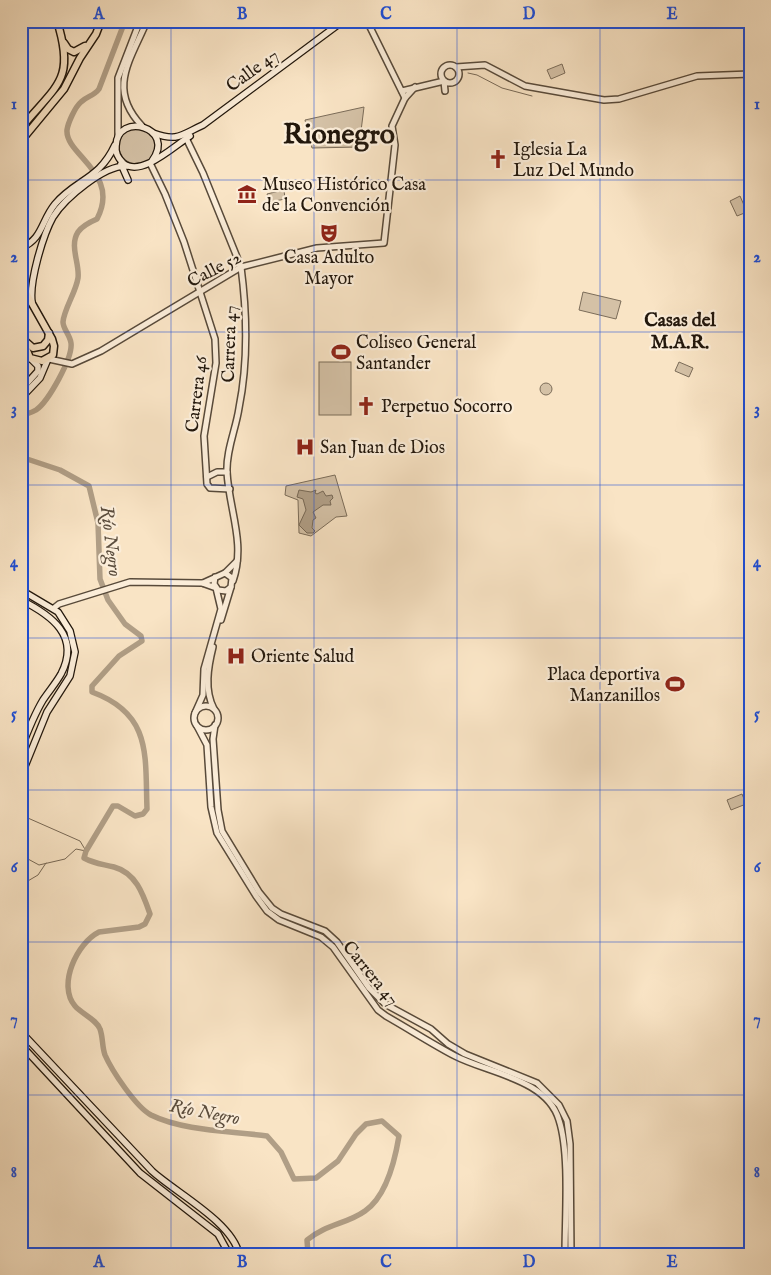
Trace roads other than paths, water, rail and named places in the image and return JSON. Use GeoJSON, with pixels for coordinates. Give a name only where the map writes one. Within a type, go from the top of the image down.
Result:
{"type":"FeatureCollection","features":[{"type":"Feature","properties":{"kind":"main road"},"geometry":{"type":"LineString","coordinates":[[21,128],[59,84],[64,71],[65,56],[57,21]]}},
{"type":"Feature","properties":{"kind":"main road"},"geometry":{"type":"LineString","coordinates":[[21,141],[64,88],[101,21]]}},
{"type":"Feature","properties":{"kind":"main road","name":"Calle 47"},"geometry":{"type":"LineString","coordinates":[[151,162],[343,21]]}},
{"type":"Feature","properties":{"kind":"main road"},"geometry":{"type":"LineString","coordinates":[[63,42],[68,49],[74,52],[82,49],[91,41]]}},
{"type":"Feature","properties":{"kind":"main road"},"geometry":{"type":"LineString","coordinates":[[100,172],[117,139],[129,127],[142,126],[164,137],[184,138]]}},
{"type":"Feature","properties":{"kind":"main road"},"geometry":{"type":"LineString","coordinates":[[21,248],[35,241],[56,203],[100,172],[126,166],[140,168],[151,162],[156,156],[158,144],[153,133]]}},
{"type":"Feature","properties":{"kind":"main road"},"geometry":{"type":"LineString","coordinates":[[117,139],[117,154],[126,166],[128,180]]}},
{"type":"Feature","properties":{"kind":"main road"},"geometry":{"type":"LineString","coordinates":[[32,302],[34,277],[49,226],[59,208],[85,183]]}},
{"type":"Feature","properties":{"kind":"main road"},"geometry":{"type":"LineString","coordinates":[[21,284],[54,342],[50,358],[40,378],[21,398]]}},
{"type":"Feature","properties":{"kind":"main road"},"geometry":{"type":"LineString","coordinates":[[22,341],[30,346],[40,347],[48,340],[49,332]]}},
{"type":"Feature","properties":{"kind":"main road"},"geometry":{"type":"LineString","coordinates":[[21,390],[38,370],[36,363],[30,358],[22,341]]}},
{"type":"Feature","properties":{"kind":"main road"},"geometry":{"type":"LineString","coordinates":[[21,360],[30,358],[36,361],[50,358]]}},
{"type":"Feature","properties":{"kind":"main road"},"geometry":{"type":"LineString","coordinates":[[21,590],[54,608],[63,617],[74,644],[74,661],[70,676],[44,719],[21,776]]}},
{"type":"Feature","properties":{"kind":"main road"},"geometry":{"type":"LineString","coordinates":[[21,600],[42,610],[52,618],[62,631],[65,642],[65,662],[60,675],[35,715],[21,749]]}},
{"type":"Feature","properties":{"kind":"main road"},"geometry":{"type":"LineString","coordinates":[[42,610],[54,608]]}},
{"type":"Feature","properties":{"kind":"main road"},"geometry":{"type":"LineString","coordinates":[[52,618],[54,608]]}},
{"type":"Feature","properties":{"kind":"main road"},"geometry":{"type":"LineString","coordinates":[[35,715],[37,718],[30,733],[32,736],[35,735],[41,720],[44,719]]}},
{"type":"Feature","properties":{"kind":"main road"},"geometry":{"type":"LineString","coordinates":[[21,1032],[152,1172],[170,1188],[221,1224],[229,1233],[239,1254]]}},
{"type":"Feature","properties":{"kind":"main road"},"geometry":{"type":"LineString","coordinates":[[21,1045],[140,1173],[218,1234],[229,1254]]}},
{"type":"Feature","properties":{"kind":"street"},"geometry":{"type":"LineString","coordinates":[[117,139],[118,78],[140,21]]}},
{"type":"Feature","properties":{"kind":"street"},"geometry":{"type":"LineString","coordinates":[[142,126],[133,117],[125,101],[122,84],[147,21]]}},
{"type":"Feature","properties":{"kind":"street"},"geometry":{"type":"LineString","coordinates":[[367,21],[405,98],[415,87]]}},
{"type":"Feature","properties":{"kind":"street"},"geometry":{"type":"LineString","coordinates":[[433,82],[441,75],[441,70],[446,65],[472,67],[480,65],[490,67],[529,87],[604,100],[619,98],[697,76],[750,74]]}},
{"type":"Feature","properties":{"kind":"street"},"geometry":{"type":"LineString","coordinates":[[456,67],[458,76]]}},
{"type":"Feature","properties":{"kind":"street"},"geometry":{"type":"LineString","coordinates":[[402,91],[433,82],[455,81],[458,76],[472,67]]}},
{"type":"Feature","properties":{"kind":"street"},"geometry":{"type":"LineString","coordinates":[[441,75],[446,82]]}},
{"type":"Feature","properties":{"kind":"street","name":"Calle 52"},"geometry":{"type":"LineString","coordinates":[[50,358],[72,364],[108,347],[241,267],[317,248],[384,243],[395,145],[392,126],[405,98]]}},
{"type":"Feature","properties":{"kind":"street","name":"Carrera 47"},"geometry":{"type":"LineString","coordinates":[[184,138],[203,173],[241,267],[245,311],[240,408],[232,435],[227,472],[239,540],[239,559],[208,669],[208,688],[214,709]]}},
{"type":"Feature","properties":{"kind":"street","name":"Carrera 46"},"geometry":{"type":"LineString","coordinates":[[151,162],[165,194],[200,290],[216,350],[216,363],[204,436],[207,484],[210,488],[230,489]]}},
{"type":"Feature","properties":{"kind":"street"},"geometry":{"type":"LineString","coordinates":[[207,477],[217,472],[227,472]]}},
{"type":"Feature","properties":{"kind":"street"},"geometry":{"type":"LineString","coordinates":[[202,583],[225,573],[239,559]]}},
{"type":"Feature","properties":{"kind":"street"},"geometry":{"type":"LineString","coordinates":[[54,608],[59,604],[138,581],[202,583],[224,591],[232,584],[230,576],[225,573]]}},
{"type":"Feature","properties":{"kind":"street"},"geometry":{"type":"LineString","coordinates":[[195,713],[203,706],[214,709],[217,717],[215,725],[208,729],[197,726],[194,719],[195,713],[203,695],[204,670],[221,609],[215,578]]}},
{"type":"Feature","properties":{"kind":"street","name":"Carrera 47"},"geometry":{"type":"LineString","coordinates":[[215,725],[214,750],[220,823],[227,841],[259,892],[272,908],[281,914],[325,931],[337,942],[376,997],[392,1009],[412,1018],[465,1054],[537,1083],[559,1105],[567,1121],[570,1144],[571,1254]]}},
{"type":"Feature","properties":{"kind":"street","name":"Carrera 47"},"geometry":{"type":"LineString","coordinates":[[197,726],[207,743],[211,807],[217,833],[267,911],[279,920],[322,937],[333,947],[378,1010],[456,1056],[538,1092],[550,1104],[560,1122],[562,1141],[565,1254]]}},
{"type":"Feature","properties":{"kind":"street"},"geometry":{"type":"LineString","coordinates":[[405,1027],[412,1027],[414,1025],[412,1018]]}},
{"type":"Feature","properties":{"kind":"waterway","name":"Río Negro"},"geometry":{"type":"LineString","coordinates":[[21,416],[36,410],[47,398],[59,379],[71,350],[71,343],[63,322],[78,278],[75,237],[82,228],[97,219],[103,203],[102,189],[98,177],[74,148],[67,130],[72,115],[79,104],[99,89],[125,21]]}},
{"type":"Feature","properties":{"kind":"waterway"},"geometry":{"type":"LineString","coordinates":[[468,73],[477,75],[502,88],[532,96]]}},
{"type":"Feature","properties":{"kind":"waterway","name":"Río Negro"},"geometry":{"type":"LineString","coordinates":[[21,457],[60,470],[89,486],[98,523],[100,579],[108,600],[125,624],[141,636],[142,641],[119,656],[92,686],[92,692],[112,701],[126,712],[135,724],[145,754],[147,809],[143,814],[135,816],[118,806],[113,806],[86,851],[84,858],[95,863],[114,867],[128,874],[138,885],[150,914],[145,924],[139,927],[99,932],[83,945],[72,965],[69,976],[68,987],[70,997],[75,1006],[98,1026],[108,1062],[125,1088],[145,1111],[151,1115],[178,1124],[208,1130],[267,1136],[281,1152],[294,1179],[316,1178],[338,1161],[356,1134],[366,1124],[382,1121],[399,1136],[389,1177],[373,1204],[351,1219],[322,1231],[307,1240],[308,1254]]}},
{"type":"Feature","properties":{"kind":"waterway","name":"Río Negro"},"geometry":{"type":"LineString","coordinates":[[21,815],[80,841],[86,851],[76,849],[65,859],[39,865],[21,853]]}},
{"type":"Feature","properties":{"kind":"waterway"},"geometry":{"type":"LineString","coordinates":[[21,885],[38,875],[46,863]]}},
{"type":"Feature","properties":{"kind":"place","name":"Iglesia La Luz Del Mundo"},"geometry":{"type":"Point","coordinates":[498,159]}},
{"type":"Feature","properties":{"kind":"place","name":"Museo Histórico Casa de la Convención"},"geometry":{"type":"Point","coordinates":[247,194]}},
{"type":"Feature","properties":{"kind":"place","name":"Casa Adulto Mayor"},"geometry":{"type":"Point","coordinates":[329,233]}},
{"type":"Feature","properties":{"kind":"place","name":"Coliseo General Santander"},"geometry":{"type":"Point","coordinates":[341,352]}},
{"type":"Feature","properties":{"kind":"place","name":"Perpetuo Socorro"},"geometry":{"type":"Point","coordinates":[366,406]}},
{"type":"Feature","properties":{"kind":"place","name":"San Juan de Dios"},"geometry":{"type":"Point","coordinates":[305,447]}},
{"type":"Feature","properties":{"kind":"place","name":"Oriente Salud"},"geometry":{"type":"Point","coordinates":[236,656]}},
{"type":"Feature","properties":{"kind":"place","name":"Placa deportiva Manzanillos"},"geometry":{"type":"Point","coordinates":[675,684]}},
{"type":"Feature","properties":{"kind":"district","name":"Rionegro"},"geometry":{"type":"Point","coordinates":[339,133]}},
{"type":"Feature","properties":{"kind":"district","name":"Casas del M.A.R."},"geometry":{"type":"Point","coordinates":[680,330]}}]}
